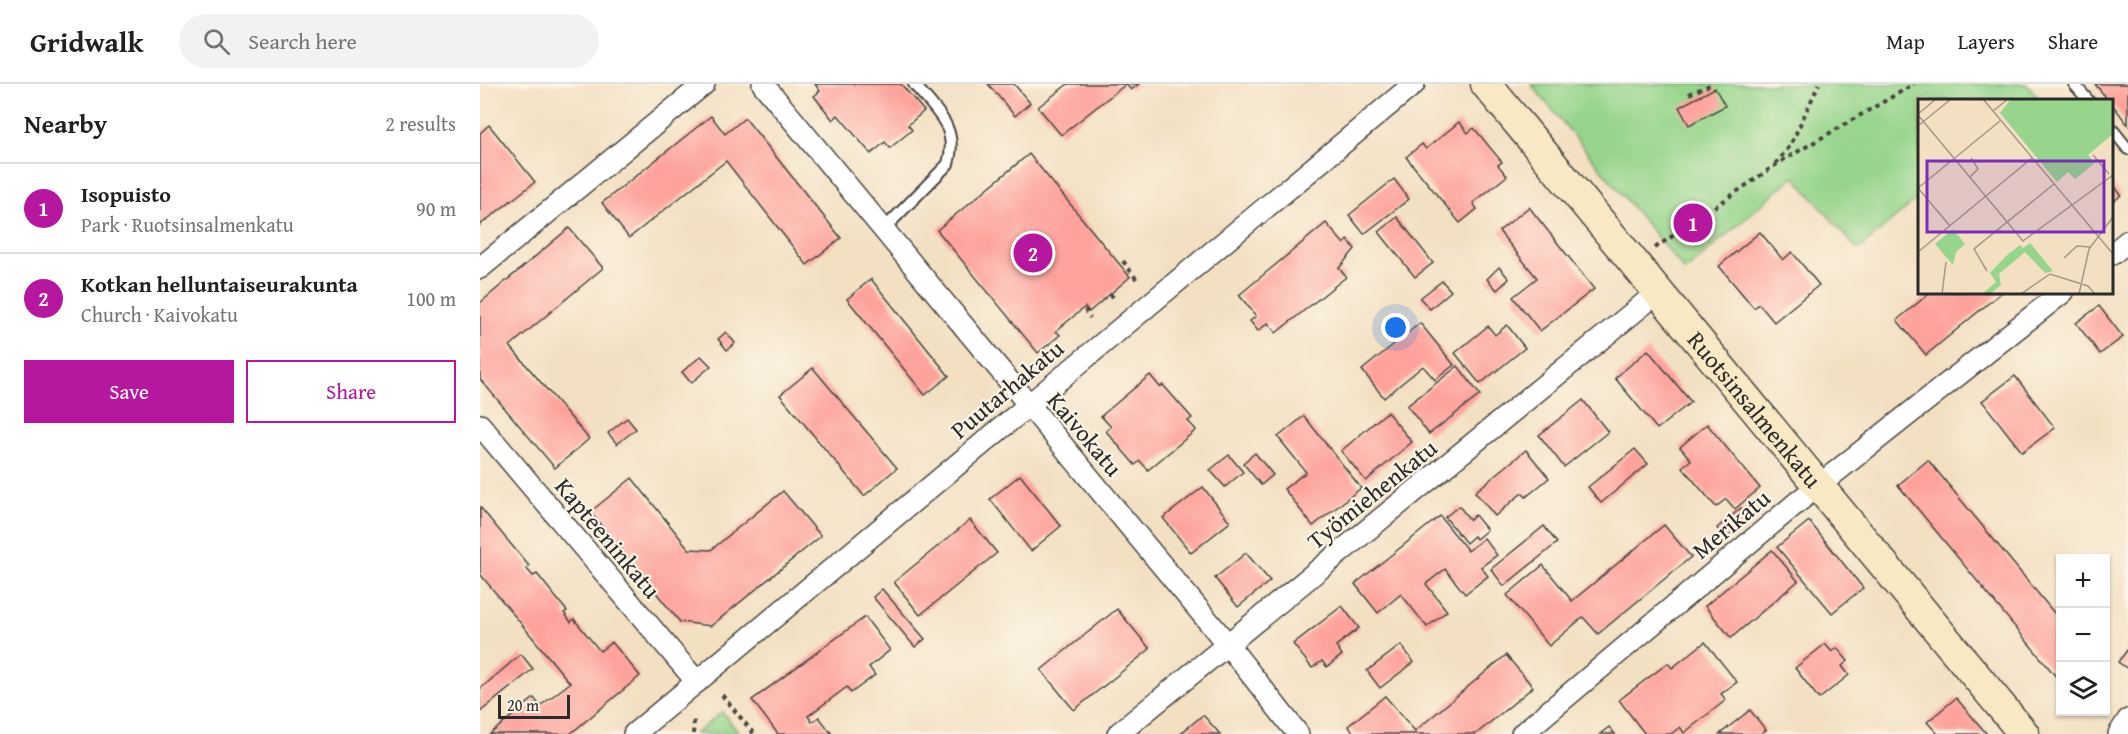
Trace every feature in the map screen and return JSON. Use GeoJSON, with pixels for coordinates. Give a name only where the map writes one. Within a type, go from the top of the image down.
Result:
{"type":"FeatureCollection","features":[{"type":"Feature","properties":{"kind":"street"},"geometry":{"type":"LineString","coordinates":[[480,268],[704,84]]}},
{"type":"Feature","properties":{"kind":"street","name":"Kaivokatu"},"geometry":{"type":"LineString","coordinates":[[764,84],[1228,645],[1298,734]]}},
{"type":"Feature","properties":{"kind":"street","name":"Puutarhakatu"},"geometry":{"type":"LineString","coordinates":[[634,734],[1414,84]]}},
{"type":"Feature","properties":{"kind":"street","name":"Ruotsinsalmenkatu"},"geometry":{"type":"LineString","coordinates":[[1486,84],[2024,734]]}},
{"type":"Feature","properties":{"kind":"street"},"geometry":{"type":"LineString","coordinates":[[2113,253],[2128,241]]}},
{"type":"Feature","properties":{"kind":"street","name":"Työmiehenkatu"},"geometry":{"type":"LineString","coordinates":[[1118,734],[1657,293]]}},
{"type":"Feature","properties":{"kind":"street","name":"Merikatu"},"geometry":{"type":"LineString","coordinates":[[1522,734],[1817,486],[2060,294]]}},
{"type":"Feature","properties":{"kind":"street","name":"Kapteeninkatu"},"geometry":{"type":"LineString","coordinates":[[480,425],[697,682]]}},
{"type":"Feature","properties":{"kind":"street"},"geometry":{"type":"LineString","coordinates":[[2119,734],[2128,720]]}},
{"type":"Feature","properties":{"kind":"lane"},"geometry":{"type":"LineString","coordinates":[[883,230],[948,164],[952,150],[950,130],[914,84]]}},
{"type":"Feature","properties":{"kind":"lane"},"geometry":{"type":"LineString","coordinates":[[2074,84],[2087,99]]}},
{"type":"Feature","properties":{"kind":"lane"},"geometry":{"type":"LineString","coordinates":[[2113,130],[2128,149]]}},
{"type":"Feature","properties":{"kind":"path"},"geometry":{"type":"LineString","coordinates":[[1689,94],[1712,84]]}},
{"type":"Feature","properties":{"kind":"path"},"geometry":{"type":"LineString","coordinates":[[1770,170],[1790,146],[1819,84]]}},
{"type":"Feature","properties":{"kind":"path"},"geometry":{"type":"LineString","coordinates":[[1654,249],[1770,170],[1914,84]]}},
{"type":"Feature","properties":{"kind":"path"},"geometry":{"type":"LineString","coordinates":[[1123,261],[1137,280]]}},
{"type":"Feature","properties":{"kind":"path"},"geometry":{"type":"LineString","coordinates":[[1087,309],[1086,312],[1090,318]]}},
{"type":"Feature","properties":{"kind":"path"},"geometry":{"type":"LineString","coordinates":[[722,695],[754,734]]}},
{"type":"Feature","properties":{"kind":"path"},"geometry":{"type":"LineString","coordinates":[[693,734],[694,718]]}},
{"type":"Feature","properties":{"kind":"green space"},"geometry":{"type":"Polygon","coordinates":[[[1531,84],[2027,84],[2037,96],[2033,99],[1918,99],[1918,198],[1858,250],[1794,176],[1685,271],[1531,84]]]}},
{"type":"Feature","properties":{"kind":"green space"},"geometry":{"type":"Polygon","coordinates":[[[722,712],[740,734],[695,734],[722,712]]]}},
{"type":"Feature","properties":{"kind":"building"},"geometry":{"type":"Polygon","coordinates":[[[815,84],[901,84],[924,111],[908,125],[912,130],[890,148],[885,142],[871,154],[838,115],[833,120],[814,96],[820,91],[815,84]]]}},
{"type":"Feature","properties":{"kind":"building"},"geometry":{"type":"Polygon","coordinates":[[[988,84],[1014,84],[1030,103],[1015,116],[988,84]]]}},
{"type":"Feature","properties":{"kind":"building"},"geometry":{"type":"Polygon","coordinates":[[[1068,84],[1126,84],[1061,135],[1038,107],[1068,84]]]}},
{"type":"Feature","properties":{"kind":"building"},"geometry":{"type":"Polygon","coordinates":[[[1126,84],[1139,84],[1131,90],[1126,84]]]}},
{"type":"Feature","properties":{"kind":"building"},"geometry":{"type":"Polygon","coordinates":[[[2095,84],[2128,84],[2128,125],[2113,105],[2113,99],[2107,99],[2095,84]]]}},
{"type":"Feature","properties":{"kind":"building"},"geometry":{"type":"Polygon","coordinates":[[[1715,88],[1725,106],[1689,125],[1679,107],[1715,88]]]}},
{"type":"Feature","properties":{"kind":"building"},"geometry":{"type":"Polygon","coordinates":[[[711,116],[725,134],[745,118],[841,238],[807,265],[726,161],[629,238],[602,203],[711,116]]]}},
{"type":"Feature","properties":{"kind":"building"},"geometry":{"type":"Polygon","coordinates":[[[1459,122],[1468,133],[1474,128],[1502,162],[1498,165],[1507,176],[1473,203],[1477,209],[1460,223],[1406,157],[1422,144],[1426,149],[1459,122]]]}},
{"type":"Feature","properties":{"kind":"building"},"geometry":{"type":"Polygon","coordinates":[[[489,125],[535,182],[480,225],[480,133],[489,125]]]}},
{"type":"Feature","properties":{"kind":"building"},"geometry":{"type":"Polygon","coordinates":[[[1029,154],[1130,277],[1089,312],[1085,307],[1056,331],[1060,335],[1038,353],[937,230],[1029,154]]]}},
{"type":"Feature","properties":{"kind":"building"},"geometry":{"type":"Polygon","coordinates":[[[1394,179],[1409,199],[1364,234],[1349,215],[1394,179]]]}},
{"type":"Feature","properties":{"kind":"building"},"geometry":{"type":"Polygon","coordinates":[[[2113,184],[2121,195],[2113,202],[2113,184]]]}},
{"type":"Feature","properties":{"kind":"building"},"geometry":{"type":"Polygon","coordinates":[[[1529,207],[1594,289],[1540,331],[1513,297],[1537,278],[1499,231],[1529,207]]]}},
{"type":"Feature","properties":{"kind":"building"},"geometry":{"type":"Polygon","coordinates":[[[1397,217],[1433,263],[1415,277],[1379,232],[1397,217]]]}},
{"type":"Feature","properties":{"kind":"building"},"geometry":{"type":"Polygon","coordinates":[[[1326,223],[1344,244],[1348,240],[1355,249],[1339,268],[1346,277],[1276,333],[1268,323],[1258,331],[1250,321],[1256,316],[1239,295],[1326,223]]]}},
{"type":"Feature","properties":{"kind":"building"},"geometry":{"type":"Polygon","coordinates":[[[569,228],[603,268],[510,346],[589,439],[555,468],[480,379],[480,303],[569,228]]]}},
{"type":"Feature","properties":{"kind":"building"},"geometry":{"type":"Polygon","coordinates":[[[1760,232],[1783,260],[1792,252],[1819,285],[1774,322],[1759,304],[1754,308],[1719,266],[1760,232]]]}},
{"type":"Feature","properties":{"kind":"building"},"geometry":{"type":"Polygon","coordinates":[[[1499,267],[1509,279],[1497,290],[1487,279],[1499,267]]]}},
{"type":"Feature","properties":{"kind":"building"},"geometry":{"type":"Polygon","coordinates":[[[871,279],[949,376],[925,395],[847,299],[871,279]]]}},
{"type":"Feature","properties":{"kind":"building"},"geometry":{"type":"Polygon","coordinates":[[[1442,281],[1451,291],[1430,309],[1420,298],[1442,281]]]}},
{"type":"Feature","properties":{"kind":"building"},"geometry":{"type":"Polygon","coordinates":[[[1929,294],[2000,294],[1926,355],[1897,320],[1929,294]]]}},
{"type":"Feature","properties":{"kind":"building"},"geometry":{"type":"Polygon","coordinates":[[[2099,306],[2123,337],[2100,354],[2076,323],[2099,306]]]}},
{"type":"Feature","properties":{"kind":"building"},"geometry":{"type":"Polygon","coordinates":[[[1420,323],[1454,365],[1435,380],[1423,366],[1384,398],[1362,370],[1420,323]]]}},
{"type":"Feature","properties":{"kind":"building"},"geometry":{"type":"Polygon","coordinates":[[[1507,325],[1525,348],[1480,384],[1455,353],[1488,326],[1495,335],[1507,325]]]}},
{"type":"Feature","properties":{"kind":"building"},"geometry":{"type":"Polygon","coordinates":[[[726,332],[735,343],[727,350],[718,339],[726,332]]]}},
{"type":"Feature","properties":{"kind":"building"},"geometry":{"type":"Polygon","coordinates":[[[1648,350],[1691,402],[1657,429],[1615,378],[1648,350]]]}},
{"type":"Feature","properties":{"kind":"building"},"geometry":{"type":"Polygon","coordinates":[[[701,356],[711,366],[691,383],[682,372],[701,356]]]}},
{"type":"Feature","properties":{"kind":"building"},"geometry":{"type":"Polygon","coordinates":[[[1458,366],[1480,395],[1429,434],[1407,406],[1458,366]]]}},
{"type":"Feature","properties":{"kind":"building"},"geometry":{"type":"Polygon","coordinates":[[[813,368],[897,468],[864,496],[780,395],[813,368]]]}},
{"type":"Feature","properties":{"kind":"building"},"geometry":{"type":"Polygon","coordinates":[[[1150,375],[1160,387],[1163,385],[1192,418],[1188,421],[1196,430],[1148,470],[1140,461],[1135,465],[1106,431],[1111,427],[1101,416],[1150,375]]]}},
{"type":"Feature","properties":{"kind":"building"},"geometry":{"type":"Polygon","coordinates":[[[2015,376],[2055,428],[2022,452],[1982,401],[2015,376]]]}},
{"type":"Feature","properties":{"kind":"building"},"geometry":{"type":"Polygon","coordinates":[[[1583,400],[1608,432],[1564,467],[1539,435],[1583,400]]]}},
{"type":"Feature","properties":{"kind":"building"},"geometry":{"type":"Polygon","coordinates":[[[1387,412],[1412,442],[1366,481],[1341,451],[1387,412]]]}},
{"type":"Feature","properties":{"kind":"building"},"geometry":{"type":"Polygon","coordinates":[[[1304,416],[1361,488],[1313,526],[1284,489],[1306,472],[1278,437],[1304,416]]]}},
{"type":"Feature","properties":{"kind":"building"},"geometry":{"type":"Polygon","coordinates":[[[627,418],[636,429],[617,444],[608,433],[627,418]]]}},
{"type":"Feature","properties":{"kind":"building"},"geometry":{"type":"Polygon","coordinates":[[[1707,424],[1760,488],[1735,509],[1726,499],[1716,507],[1682,467],[1691,460],[1680,447],[1707,424]]]}},
{"type":"Feature","properties":{"kind":"building"},"geometry":{"type":"Polygon","coordinates":[[[1635,449],[1648,464],[1601,503],[1588,487],[1635,449]]]}},
{"type":"Feature","properties":{"kind":"building"},"geometry":{"type":"Polygon","coordinates":[[[1526,450],[1549,478],[1526,497],[1522,493],[1495,516],[1475,492],[1526,450]]]}},
{"type":"Feature","properties":{"kind":"building"},"geometry":{"type":"Polygon","coordinates":[[[1255,453],[1273,475],[1261,485],[1243,463],[1255,453]]]}},
{"type":"Feature","properties":{"kind":"building"},"geometry":{"type":"Polygon","coordinates":[[[1229,455],[1243,472],[1225,487],[1210,470],[1229,455]]]}},
{"type":"Feature","properties":{"kind":"building"},"geometry":{"type":"Polygon","coordinates":[[[1928,460],[2056,615],[2056,677],[1898,485],[1928,460]]]}},
{"type":"Feature","properties":{"kind":"building"},"geometry":{"type":"Polygon","coordinates":[[[1020,475],[1061,526],[1031,551],[990,499],[1020,475]]]}},
{"type":"Feature","properties":{"kind":"building"},"geometry":{"type":"Polygon","coordinates":[[[632,478],[689,549],[711,550],[783,491],[821,536],[711,626],[680,622],[590,512],[632,478]]]}},
{"type":"Feature","properties":{"kind":"building"},"geometry":{"type":"Polygon","coordinates":[[[1203,487],[1230,522],[1191,553],[1163,518],[1203,487]]]}},
{"type":"Feature","properties":{"kind":"building"},"geometry":{"type":"Polygon","coordinates":[[[1459,506],[1470,520],[1475,515],[1487,530],[1476,539],[1474,536],[1466,543],[1445,517],[1459,506]]]}},
{"type":"Feature","properties":{"kind":"building"},"geometry":{"type":"Polygon","coordinates":[[[480,507],[529,566],[526,568],[533,576],[537,574],[567,611],[564,613],[571,622],[574,619],[600,651],[612,642],[640,676],[570,734],[490,734],[534,698],[540,706],[570,683],[480,574],[480,507]]]}},
{"type":"Feature","properties":{"kind":"building"},"geometry":{"type":"Polygon","coordinates":[[[1741,508],[1750,518],[1726,538],[1717,528],[1741,508]]]}},
{"type":"Feature","properties":{"kind":"building"},"geometry":{"type":"Polygon","coordinates":[[[1440,516],[1468,551],[1484,538],[1497,555],[1481,567],[1488,576],[1465,594],[1445,569],[1426,584],[1447,611],[1427,627],[1401,594],[1378,613],[1355,584],[1440,516]]]}},
{"type":"Feature","properties":{"kind":"building"},"geometry":{"type":"Polygon","coordinates":[[[970,520],[997,553],[920,615],[894,582],[970,520]]]}},
{"type":"Feature","properties":{"kind":"building"},"geometry":{"type":"Polygon","coordinates":[[[1809,521],[1863,588],[1832,613],[1777,547],[1809,521]]]}},
{"type":"Feature","properties":{"kind":"building"},"geometry":{"type":"Polygon","coordinates":[[[1664,525],[1691,557],[1598,634],[1583,617],[1549,646],[1507,595],[1543,565],[1572,601],[1664,525]]]}},
{"type":"Feature","properties":{"kind":"building"},"geometry":{"type":"Polygon","coordinates":[[[1544,526],[1557,543],[1504,586],[1491,569],[1544,526]]]}},
{"type":"Feature","properties":{"kind":"building"},"geometry":{"type":"Polygon","coordinates":[[[1772,550],[1798,581],[1731,638],[1705,606],[1772,550]]]}},
{"type":"Feature","properties":{"kind":"building"},"geometry":{"type":"Polygon","coordinates":[[[1246,553],[1270,581],[1238,607],[1215,578],[1246,553]]]}},
{"type":"Feature","properties":{"kind":"building"},"geometry":{"type":"Polygon","coordinates":[[[882,589],[925,639],[915,647],[873,597],[882,589]]]}},
{"type":"Feature","properties":{"kind":"building"},"geometry":{"type":"Polygon","coordinates":[[[1342,606],[1359,628],[1336,646],[1342,655],[1327,667],[1322,661],[1312,668],[1293,644],[1342,606]]]}},
{"type":"Feature","properties":{"kind":"building"},"geometry":{"type":"Polygon","coordinates":[[[1117,609],[1150,649],[1074,710],[1041,670],[1117,609]]]}},
{"type":"Feature","properties":{"kind":"building"},"geometry":{"type":"Polygon","coordinates":[[[865,617],[890,650],[869,667],[875,675],[851,693],[847,687],[808,716],[812,722],[819,717],[832,734],[778,734],[752,700],[865,617]]]}},
{"type":"Feature","properties":{"kind":"building"},"geometry":{"type":"Polygon","coordinates":[[[1705,642],[1737,682],[1721,694],[1726,700],[1684,733],[1680,727],[1671,734],[1645,734],[1619,700],[1668,663],[1672,668],[1705,642]]]}},
{"type":"Feature","properties":{"kind":"building"},"geometry":{"type":"Polygon","coordinates":[[[1825,644],[1832,652],[1837,648],[1848,661],[1842,666],[1849,675],[1819,699],[1795,668],[1825,644]]]}},
{"type":"Feature","properties":{"kind":"building"},"geometry":{"type":"Polygon","coordinates":[[[1401,645],[1414,662],[1380,688],[1367,671],[1401,645]]]}},
{"type":"Feature","properties":{"kind":"building"},"geometry":{"type":"Polygon","coordinates":[[[2128,649],[2128,669],[2118,662],[2128,649]]]}},
{"type":"Feature","properties":{"kind":"building"},"geometry":{"type":"Polygon","coordinates":[[[521,654],[533,669],[480,712],[480,689],[521,654]]]}},
{"type":"Feature","properties":{"kind":"building"},"geometry":{"type":"Polygon","coordinates":[[[1506,655],[1533,687],[1476,734],[1355,734],[1348,726],[1385,696],[1415,731],[1506,655]]]}},
{"type":"Feature","properties":{"kind":"building"},"geometry":{"type":"Polygon","coordinates":[[[1956,698],[1987,734],[1938,734],[1927,722],[1956,698]]]}},
{"type":"Feature","properties":{"kind":"building"},"geometry":{"type":"Polygon","coordinates":[[[1750,710],[1766,730],[1760,734],[1720,734],[1750,710]]]}},
{"type":"Feature","properties":{"kind":"building"},"geometry":{"type":"Polygon","coordinates":[[[1203,715],[1220,734],[1180,734],[1203,715]]]}},
{"type":"Feature","properties":{"kind":"building"},"geometry":{"type":"Polygon","coordinates":[[[1609,727],[1615,734],[1600,734],[1609,727]]]}},
{"type":"Feature","properties":{"kind":"place","name":"Isopuisto"},"geometry":{"type":"Point","coordinates":[1693,223]}},
{"type":"Feature","properties":{"kind":"place","name":"Kotkan helluntaiseurakunta"},"geometry":{"type":"Point","coordinates":[1033,253]}}]}
